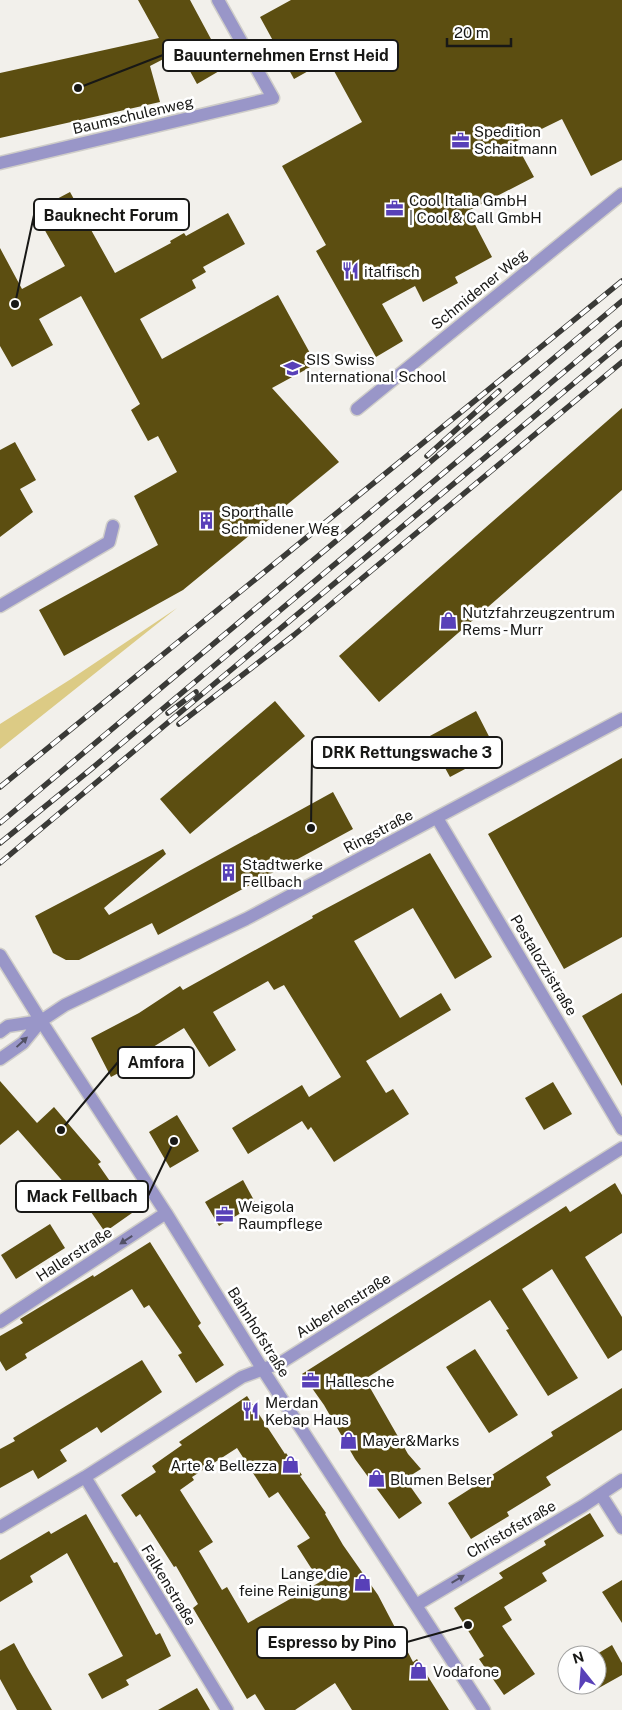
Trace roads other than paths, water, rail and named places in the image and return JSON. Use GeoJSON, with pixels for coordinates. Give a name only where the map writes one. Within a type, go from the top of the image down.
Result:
{"type":"FeatureCollection","features":[{"type":"Feature","properties":{"kind":"street","name":"Baumschulenweg"},"geometry":{"type":"LineString","coordinates":[[0,163],[273,98],[218,0]]}},
{"type":"Feature","properties":{"kind":"street","name":"Schmidener Weg"},"geometry":{"type":"LineString","coordinates":[[357,409],[622,194]]}},
{"type":"Feature","properties":{"kind":"street"},"geometry":{"type":"LineString","coordinates":[[0,606],[110,542],[113,526]]}},
{"type":"Feature","properties":{"kind":"street","name":"Ringstraße"},"geometry":{"type":"LineString","coordinates":[[41,1021],[77,999],[246,919],[622,719]]}},
{"type":"Feature","properties":{"kind":"street","name":"Pestalozzistraße"},"geometry":{"type":"LineString","coordinates":[[437,818],[622,1130]]}},
{"type":"Feature","properties":{"kind":"street","name":"Bahnhofstraße"},"geometry":{"type":"LineString","coordinates":[[0,955],[166,1213],[263,1370],[484,1710]]}},
{"type":"Feature","properties":{"kind":"street"},"geometry":{"type":"LineString","coordinates":[[0,1032],[8,1026],[41,1021]]}},
{"type":"Feature","properties":{"kind":"street"},"geometry":{"type":"LineString","coordinates":[[0,1059],[22,1043],[41,1021]]}},
{"type":"Feature","properties":{"kind":"street","name":"Auberlenstraße"},"geometry":{"type":"LineString","coordinates":[[0,1527],[85,1477],[242,1377],[282,1362],[622,1148]]}},
{"type":"Feature","properties":{"kind":"street","name":"Hallerstraße"},"geometry":{"type":"LineString","coordinates":[[0,1322],[166,1213]]}},
{"type":"Feature","properties":{"kind":"street","name":"Falkenstraße"},"geometry":{"type":"LineString","coordinates":[[85,1477],[227,1710]]}},
{"type":"Feature","properties":{"kind":"street","name":"Christofstraße"},"geometry":{"type":"LineString","coordinates":[[416,1605],[601,1495],[622,1480]]}},
{"type":"Feature","properties":{"kind":"street"},"geometry":{"type":"LineString","coordinates":[[601,1495],[622,1528]]}},
{"type":"Feature","properties":{"kind":"railway"},"geometry":{"type":"LineString","coordinates":[[0,787],[622,281]]}},
{"type":"Feature","properties":{"kind":"railway"},"geometry":{"type":"LineString","coordinates":[[0,823],[622,301]]}},
{"type":"Feature","properties":{"kind":"railway"},"geometry":{"type":"LineString","coordinates":[[0,843],[90,770],[622,323]]}},
{"type":"Feature","properties":{"kind":"railway"},"geometry":{"type":"LineString","coordinates":[[0,863],[622,343]]}},
{"type":"Feature","properties":{"kind":"railway"},"geometry":{"type":"LineString","coordinates":[[179,724],[294,635],[622,362]]}},
{"type":"Feature","properties":{"kind":"railway"},"geometry":{"type":"LineString","coordinates":[[427,456],[499,391]]}},
{"type":"Feature","properties":{"kind":"railway"},"geometry":{"type":"LineString","coordinates":[[168,713],[196,692]]}},
{"type":"Feature","properties":{"kind":"place","name":"Bauunternehmen Ernst Heid"},"geometry":{"type":"Point","coordinates":[78,88]}},
{"type":"Feature","properties":{"kind":"place","name":"Spedition Schaitmann"},"geometry":{"type":"Point","coordinates":[460,140]}},
{"type":"Feature","properties":{"kind":"place","name":"Cool Italia GmbH | Cool & Call GmbH"},"geometry":{"type":"Point","coordinates":[395,209]}},
{"type":"Feature","properties":{"kind":"place","name":"italfisch"},"geometry":{"type":"Point","coordinates":[350,271]}},
{"type":"Feature","properties":{"kind":"place","name":"Bauknecht Forum"},"geometry":{"type":"Point","coordinates":[15,304]}},
{"type":"Feature","properties":{"kind":"place","name":"SIS Swiss International School"},"geometry":{"type":"Point","coordinates":[292,368]}},
{"type":"Feature","properties":{"kind":"place","name":"Sporthalle Schmidener Weg"},"geometry":{"type":"Point","coordinates":[207,520]}},
{"type":"Feature","properties":{"kind":"place","name":"Nutzfahrzeugzentrum Rems - Murr"},"geometry":{"type":"Point","coordinates":[448,621]}},
{"type":"Feature","properties":{"kind":"place","name":"DRK Rettungswache 3"},"geometry":{"type":"Point","coordinates":[311,828]}},
{"type":"Feature","properties":{"kind":"place","name":"Stadtwerke Fellbach"},"geometry":{"type":"Point","coordinates":[228,873]}},
{"type":"Feature","properties":{"kind":"place","name":"Amfora"},"geometry":{"type":"Point","coordinates":[61,1130]}},
{"type":"Feature","properties":{"kind":"place","name":"Mack Fellbach"},"geometry":{"type":"Point","coordinates":[174,1141]}},
{"type":"Feature","properties":{"kind":"place","name":"Weigola Raumpflege"},"geometry":{"type":"Point","coordinates":[224,1215]}},
{"type":"Feature","properties":{"kind":"place","name":"Hallesche"},"geometry":{"type":"Point","coordinates":[311,1381]}},
{"type":"Feature","properties":{"kind":"place","name":"Merdan Kebap Haus"},"geometry":{"type":"Point","coordinates":[251,1411]}},
{"type":"Feature","properties":{"kind":"place","name":"Mayer&Marks"},"geometry":{"type":"Point","coordinates":[348,1440]}},
{"type":"Feature","properties":{"kind":"place","name":"Arte & Bellezza"},"geometry":{"type":"Point","coordinates":[291,1465]}},
{"type":"Feature","properties":{"kind":"place","name":"Blumen Belser"},"geometry":{"type":"Point","coordinates":[376,1479]}},
{"type":"Feature","properties":{"kind":"place","name":"Lange die feine Reinigung"},"geometry":{"type":"Point","coordinates":[362,1582]}},
{"type":"Feature","properties":{"kind":"place","name":"Espresso by Pino"},"geometry":{"type":"Point","coordinates":[468,1625]}},
{"type":"Feature","properties":{"kind":"place","name":"Vodafone"},"geometry":{"type":"Point","coordinates":[419,1671]}}]}
